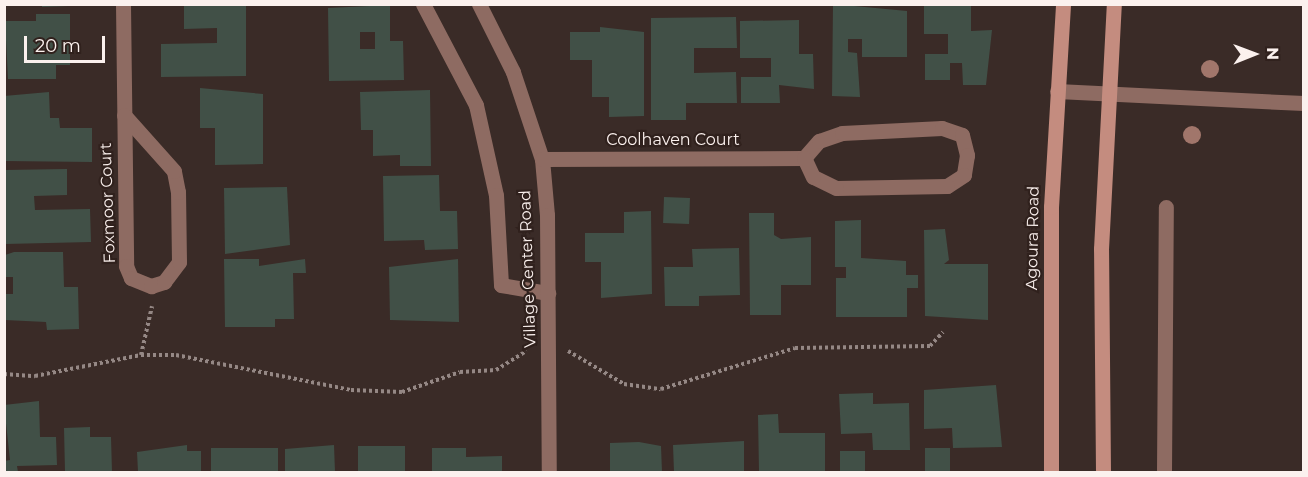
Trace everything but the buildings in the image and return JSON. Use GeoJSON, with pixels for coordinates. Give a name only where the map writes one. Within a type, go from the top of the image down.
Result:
{"type":"FeatureCollection","features":[{"type":"Feature","properties":{"kind":"main road","name":"Agoura Road"},"geometry":{"type":"LineString","coordinates":[[1051,472],[1051,207],[1063,4]]}},
{"type":"Feature","properties":{"kind":"main road"},"geometry":{"type":"LineString","coordinates":[[1103,472],[1101,249],[1107,94],[1114,4]]}},
{"type":"Feature","properties":{"kind":"street","name":"Foxmoor Court"},"geometry":{"type":"LineString","coordinates":[[123,4],[126,266],[131,278],[152,286]]}},
{"type":"Feature","properties":{"kind":"street"},"geometry":{"type":"LineString","coordinates":[[423,4],[476,105],[496,195],[501,285],[548,293]]}},
{"type":"Feature","properties":{"kind":"street","name":"Village Center Road"},"geometry":{"type":"LineString","coordinates":[[479,4],[513,72],[542,159],[548,293],[549,472]]}},
{"type":"Feature","properties":{"kind":"street"},"geometry":{"type":"LineString","coordinates":[[1057,91],[1304,104]]}},
{"type":"Feature","properties":{"kind":"street"},"geometry":{"type":"LineString","coordinates":[[124,115],[174,171],[178,192],[179,262],[164,282],[152,286]]}},
{"type":"Feature","properties":{"kind":"street"},"geometry":{"type":"LineString","coordinates":[[942,128],[962,135],[967,155],[964,175],[947,186],[836,188],[813,177],[804,158],[819,141],[842,133],[942,128]]}},
{"type":"Feature","properties":{"kind":"street","name":"Coolhaven Court"},"geometry":{"type":"LineString","coordinates":[[542,159],[804,158]]}},
{"type":"Feature","properties":{"kind":"street"},"geometry":{"type":"LineString","coordinates":[[1164,472],[1166,207]]}},
{"type":"Feature","properties":{"kind":"path"},"geometry":{"type":"LineString","coordinates":[[141,355],[153,319],[152,286]]}},
{"type":"Feature","properties":{"kind":"path"},"geometry":{"type":"LineString","coordinates":[[4,374],[35,376],[141,355],[228,362],[351,390],[402,392],[460,372],[496,370],[520,351],[548,349],[577,352],[624,384],[661,389],[779,352],[930,346],[943,333]]}}]}
